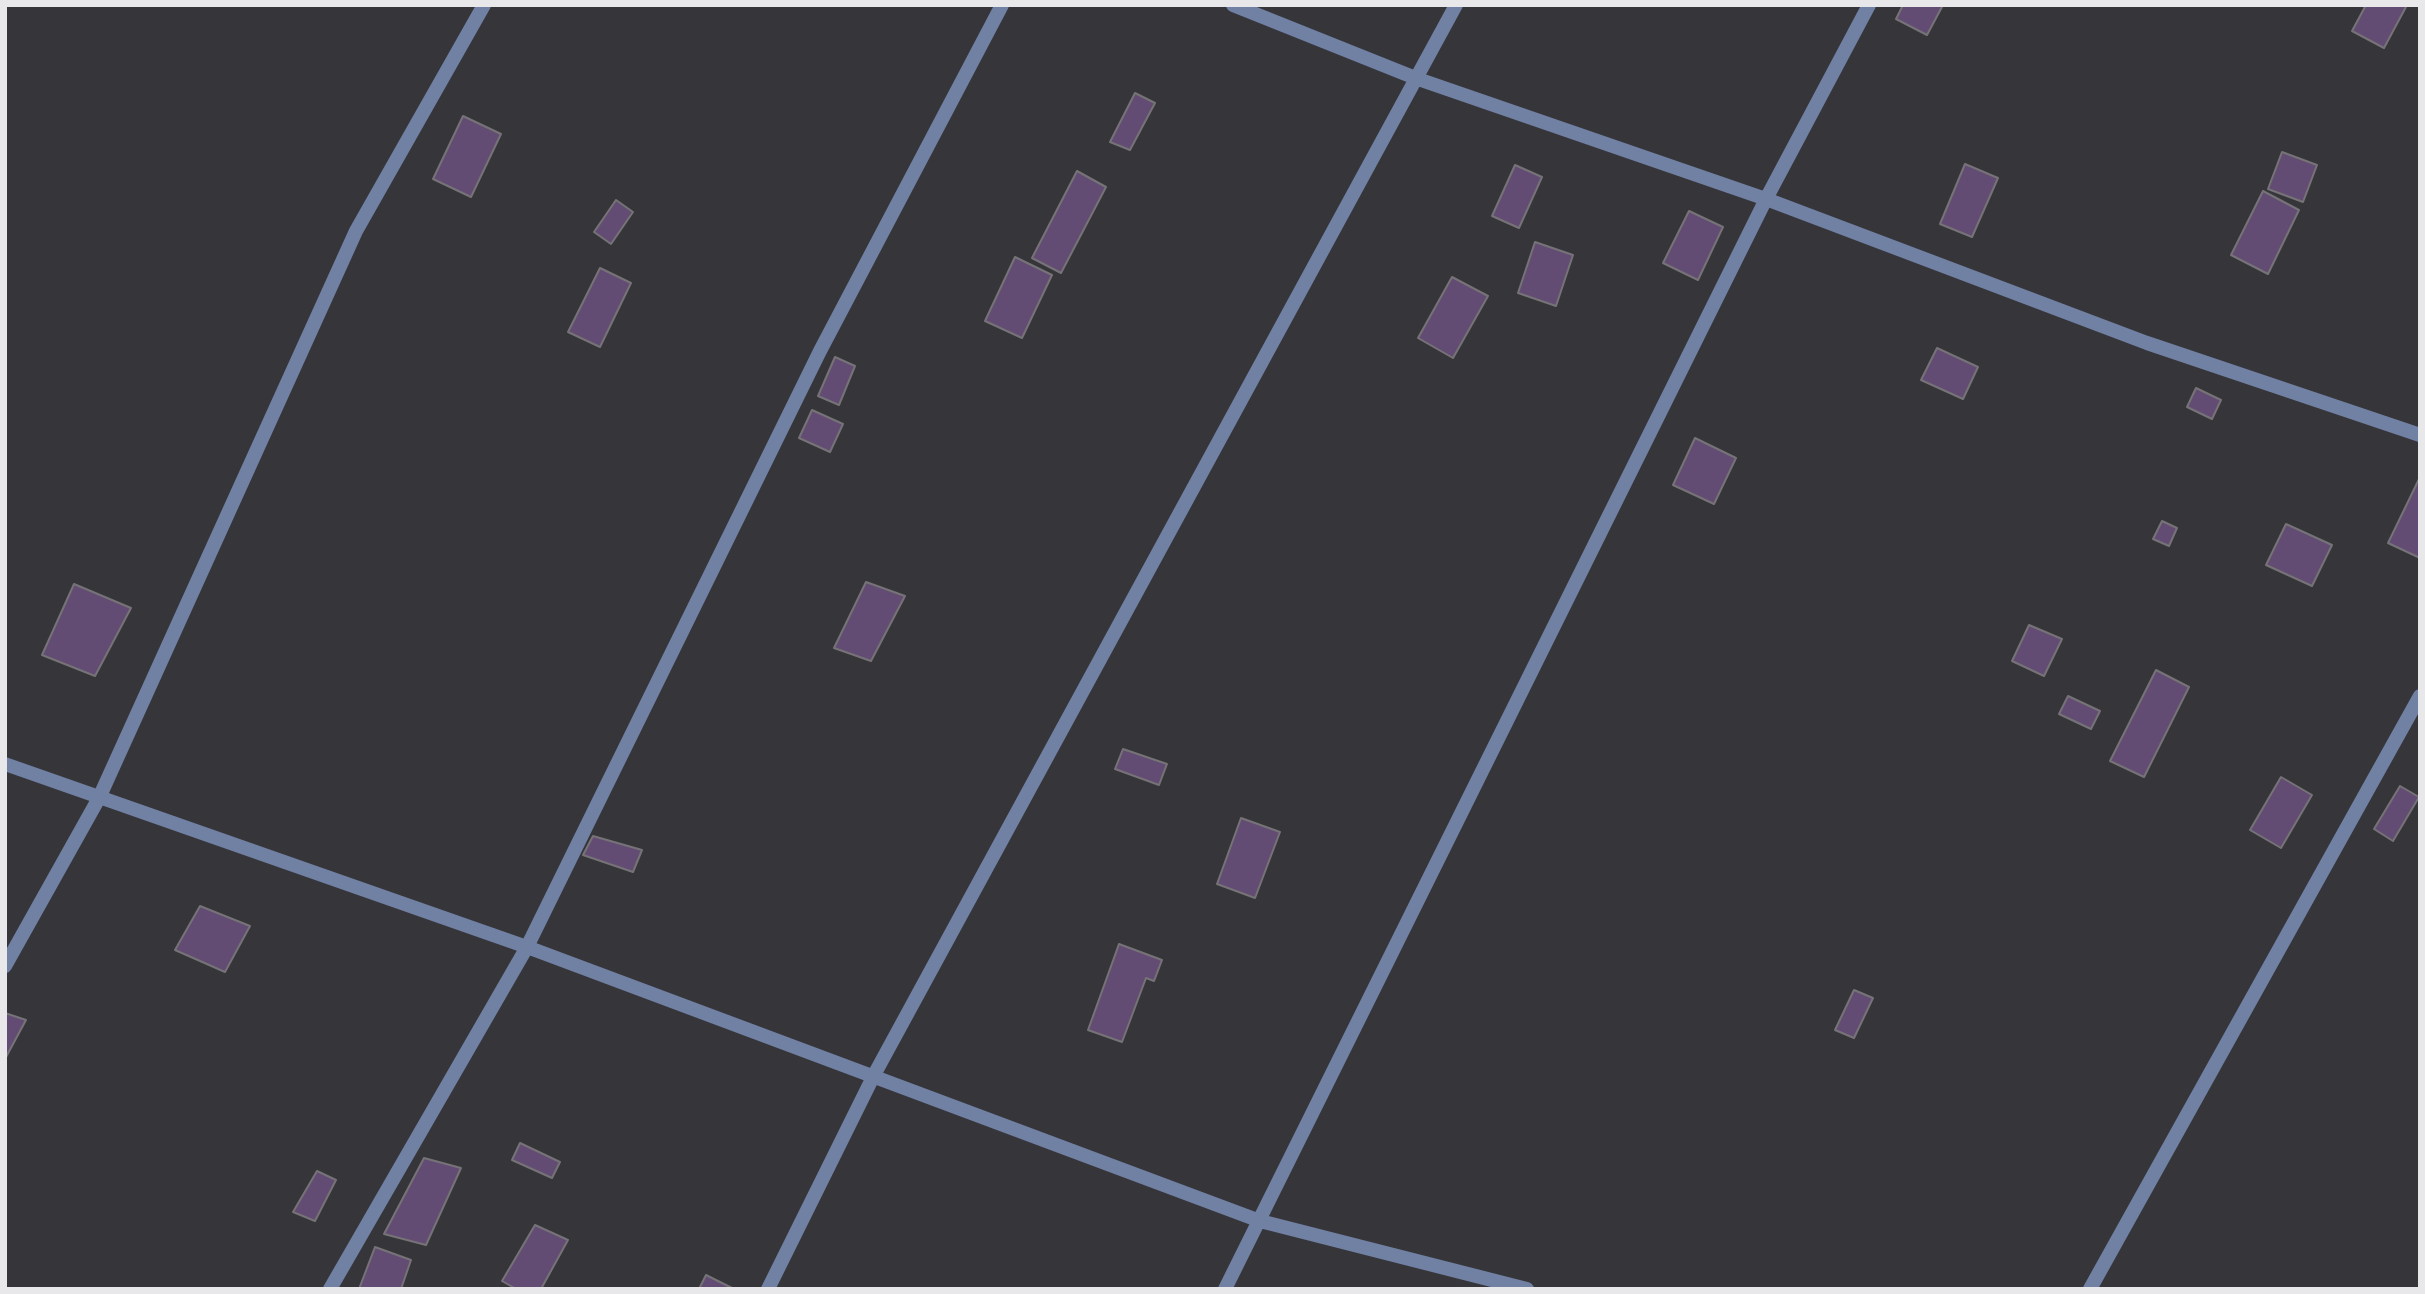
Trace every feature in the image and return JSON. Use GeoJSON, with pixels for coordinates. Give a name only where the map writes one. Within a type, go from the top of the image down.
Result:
{"type":"FeatureCollection","features":[{"type":"Feature","properties":{"kind":"street"},"geometry":{"type":"LineString","coordinates":[[5,966],[99,798],[356,230],[484,5]]}},
{"type":"Feature","properties":{"kind":"street"},"geometry":{"type":"LineString","coordinates":[[330,1289],[527,947],[820,351],[1002,5]]}},
{"type":"Feature","properties":{"kind":"street"},"geometry":{"type":"LineString","coordinates":[[1233,5],[1418,79],[1766,199],[2147,343],[2420,435]]}},
{"type":"Feature","properties":{"kind":"street"},"geometry":{"type":"LineString","coordinates":[[768,1289],[874,1075],[1456,5]]}},
{"type":"Feature","properties":{"kind":"street"},"geometry":{"type":"LineString","coordinates":[[1225,1289],[1766,199],[1869,5]]}},
{"type":"Feature","properties":{"kind":"street"},"geometry":{"type":"LineString","coordinates":[[2090,1289],[2420,696]]}},
{"type":"Feature","properties":{"kind":"street"},"geometry":{"type":"LineString","coordinates":[[5,764],[527,947],[1260,1221],[1527,1289]]}},
{"type":"Feature","properties":{"kind":"building"},"geometry":{"type":"Polygon","coordinates":[[[1903,5],[1943,5],[1927,35],[1896,19],[1903,5]]]}},
{"type":"Feature","properties":{"kind":"building"},"geometry":{"type":"Polygon","coordinates":[[[2366,5],[2407,5],[2384,48],[2352,31],[2366,5]]]}},
{"type":"Feature","properties":{"kind":"building"},"geometry":{"type":"Polygon","coordinates":[[[1135,93],[1155,103],[1130,150],[1110,142],[1135,93]]]}},
{"type":"Feature","properties":{"kind":"building"},"geometry":{"type":"Polygon","coordinates":[[[463,116],[501,134],[471,197],[433,179],[463,116]]]}},
{"type":"Feature","properties":{"kind":"building"},"geometry":{"type":"Polygon","coordinates":[[[2282,152],[2317,165],[2303,202],[2268,189],[2282,152]]]}},
{"type":"Feature","properties":{"kind":"building"},"geometry":{"type":"Polygon","coordinates":[[[1965,164],[1998,178],[1972,237],[1940,224],[1965,164]]]}},
{"type":"Feature","properties":{"kind":"building"},"geometry":{"type":"Polygon","coordinates":[[[1515,165],[1542,177],[1519,228],[1492,216],[1515,165]]]}},
{"type":"Feature","properties":{"kind":"building"},"geometry":{"type":"Polygon","coordinates":[[[1077,171],[1106,187],[1061,273],[1032,258],[1077,171]]]}},
{"type":"Feature","properties":{"kind":"building"},"geometry":{"type":"Polygon","coordinates":[[[2263,191],[2299,210],[2268,274],[2231,255],[2263,191]]]}},
{"type":"Feature","properties":{"kind":"building"},"geometry":{"type":"Polygon","coordinates":[[[616,200],[633,212],[611,244],[594,232],[616,200]]]}},
{"type":"Feature","properties":{"kind":"building"},"geometry":{"type":"Polygon","coordinates":[[[1689,211],[1723,227],[1698,280],[1663,263],[1689,211]]]}},
{"type":"Feature","properties":{"kind":"building"},"geometry":{"type":"Polygon","coordinates":[[[1535,242],[1573,255],[1556,306],[1518,293],[1535,242]]]}},
{"type":"Feature","properties":{"kind":"building"},"geometry":{"type":"Polygon","coordinates":[[[1015,257],[1052,275],[1022,338],[985,321],[1015,257]]]}},
{"type":"Feature","properties":{"kind":"building"},"geometry":{"type":"Polygon","coordinates":[[[600,268],[631,283],[600,347],[568,332],[600,268]]]}},
{"type":"Feature","properties":{"kind":"building"},"geometry":{"type":"Polygon","coordinates":[[[1452,277],[1488,296],[1453,358],[1418,338],[1452,277]]]}},
{"type":"Feature","properties":{"kind":"building"},"geometry":{"type":"Polygon","coordinates":[[[1937,348],[1978,367],[1963,399],[1921,380],[1937,348]]]}},
{"type":"Feature","properties":{"kind":"building"},"geometry":{"type":"Polygon","coordinates":[[[835,357],[855,366],[839,405],[818,396],[835,357]]]}},
{"type":"Feature","properties":{"kind":"building"},"geometry":{"type":"Polygon","coordinates":[[[2196,388],[2221,400],[2212,419],[2187,407],[2196,388]]]}},
{"type":"Feature","properties":{"kind":"building"},"geometry":{"type":"Polygon","coordinates":[[[812,410],[843,424],[830,452],[799,438],[812,410]]]}},
{"type":"Feature","properties":{"kind":"building"},"geometry":{"type":"Polygon","coordinates":[[[1695,438],[1736,458],[1714,504],[1673,485],[1695,438]]]}},
{"type":"Feature","properties":{"kind":"building"},"geometry":{"type":"Polygon","coordinates":[[[2420,477],[2420,558],[2388,543],[2420,477]]]}},
{"type":"Feature","properties":{"kind":"building"},"geometry":{"type":"Polygon","coordinates":[[[2162,521],[2177,528],[2169,546],[2153,539],[2162,521]]]}},
{"type":"Feature","properties":{"kind":"building"},"geometry":{"type":"Polygon","coordinates":[[[2286,524],[2332,545],[2312,586],[2266,565],[2286,524]]]}},
{"type":"Feature","properties":{"kind":"building"},"geometry":{"type":"Polygon","coordinates":[[[866,582],[905,596],[871,661],[834,648],[866,582]]]}},
{"type":"Feature","properties":{"kind":"building"},"geometry":{"type":"Polygon","coordinates":[[[74,584],[131,608],[95,676],[42,655],[74,584]]]}},
{"type":"Feature","properties":{"kind":"building"},"geometry":{"type":"Polygon","coordinates":[[[2029,625],[2062,639],[2044,676],[2012,661],[2029,625]]]}},
{"type":"Feature","properties":{"kind":"building"},"geometry":{"type":"Polygon","coordinates":[[[2156,670],[2189,687],[2144,777],[2110,761],[2156,670]]]}},
{"type":"Feature","properties":{"kind":"building"},"geometry":{"type":"Polygon","coordinates":[[[2068,696],[2100,711],[2091,729],[2059,714],[2068,696]]]}},
{"type":"Feature","properties":{"kind":"building"},"geometry":{"type":"Polygon","coordinates":[[[1123,749],[1167,764],[1159,785],[1115,769],[1123,749]]]}},
{"type":"Feature","properties":{"kind":"building"},"geometry":{"type":"Polygon","coordinates":[[[2281,777],[2312,795],[2281,848],[2250,830],[2281,777]]]}},
{"type":"Feature","properties":{"kind":"building"},"geometry":{"type":"Polygon","coordinates":[[[2400,786],[2419,797],[2393,841],[2374,829],[2400,786]]]}},
{"type":"Feature","properties":{"kind":"building"},"geometry":{"type":"Polygon","coordinates":[[[1241,818],[1280,832],[1255,898],[1217,884],[1241,818]]]}},
{"type":"Feature","properties":{"kind":"building"},"geometry":{"type":"Polygon","coordinates":[[[593,836],[642,850],[633,872],[583,855],[593,836]]]}},
{"type":"Feature","properties":{"kind":"building"},"geometry":{"type":"Polygon","coordinates":[[[200,906],[250,926],[225,972],[175,950],[200,906]]]}},
{"type":"Feature","properties":{"kind":"building"},"geometry":{"type":"Polygon","coordinates":[[[1119,944],[1162,960],[1154,981],[1146,978],[1122,1042],[1088,1030],[1119,944]]]}},
{"type":"Feature","properties":{"kind":"building"},"geometry":{"type":"Polygon","coordinates":[[[1854,990],[1873,998],[1854,1038],[1835,1030],[1854,990]]]}},
{"type":"Feature","properties":{"kind":"building"},"geometry":{"type":"Polygon","coordinates":[[[5,1013],[26,1020],[5,1059],[5,1013]]]}},
{"type":"Feature","properties":{"kind":"building"},"geometry":{"type":"Polygon","coordinates":[[[520,1143],[560,1162],[552,1178],[512,1160],[520,1143]]]}},
{"type":"Feature","properties":{"kind":"building"},"geometry":{"type":"Polygon","coordinates":[[[424,1158],[461,1168],[426,1245],[384,1234],[424,1158]]]}},
{"type":"Feature","properties":{"kind":"building"},"geometry":{"type":"Polygon","coordinates":[[[317,1171],[336,1180],[315,1221],[293,1212],[317,1171]]]}},
{"type":"Feature","properties":{"kind":"building"},"geometry":{"type":"Polygon","coordinates":[[[535,1225],[568,1240],[541,1289],[516,1289],[502,1281],[535,1225]]]}},
{"type":"Feature","properties":{"kind":"building"},"geometry":{"type":"Polygon","coordinates":[[[375,1247],[411,1260],[401,1289],[359,1289],[375,1247]]]}},
{"type":"Feature","properties":{"kind":"building"},"geometry":{"type":"Polygon","coordinates":[[[706,1275],[734,1289],[699,1289],[706,1275]]]}}]}
